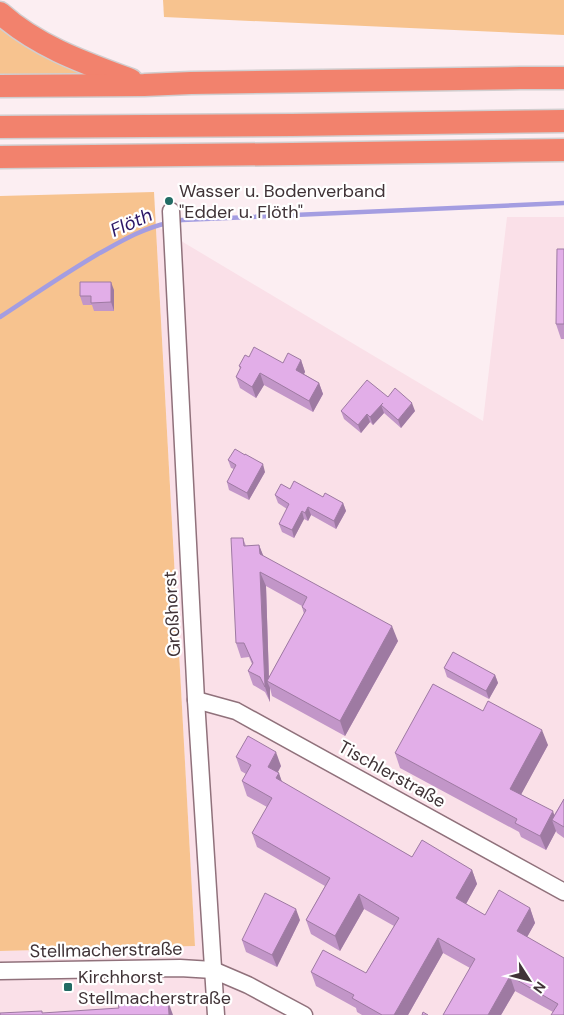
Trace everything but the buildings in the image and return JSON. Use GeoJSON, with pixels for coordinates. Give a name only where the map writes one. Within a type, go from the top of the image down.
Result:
{"type":"FeatureCollection","features":[{"type":"Feature","properties":{"kind":"highway"},"geometry":{"type":"LineString","coordinates":[[0,13],[8,21],[40,42],[70,57],[144,85]]}},
{"type":"Feature","properties":{"kind":"highway"},"geometry":{"type":"LineString","coordinates":[[0,86],[564,78]]}},
{"type":"Feature","properties":{"kind":"highway"},"geometry":{"type":"LineString","coordinates":[[0,127],[564,121]]}},
{"type":"Feature","properties":{"kind":"highway"},"geometry":{"type":"LineString","coordinates":[[0,157],[564,150]]}},
{"type":"Feature","properties":{"kind":"street","name":"Großhorst"},"geometry":{"type":"LineString","coordinates":[[171,213],[196,700],[216,1015]]}},
{"type":"Feature","properties":{"kind":"street","name":"Tischlerstraße"},"geometry":{"type":"LineString","coordinates":[[196,700],[236,711],[564,892]]}},
{"type":"Feature","properties":{"kind":"street","name":"Stellmacherstraße"},"geometry":{"type":"LineString","coordinates":[[0,971],[180,968],[213,970]]}},
{"type":"Feature","properties":{"kind":"street"},"geometry":{"type":"LineString","coordinates":[[213,970],[248,985],[304,1015]]}},
{"type":"Feature","properties":{"kind":"shaded area"},"geometry":{"type":"Polygon","coordinates":[[[163,0],[564,0],[564,35],[164,17],[163,0]]]}},
{"type":"Feature","properties":{"kind":"shaded area"},"geometry":{"type":"Polygon","coordinates":[[[0,26],[89,74],[0,75],[0,26]]]}},
{"type":"Feature","properties":{"kind":"shaded area"},"geometry":{"type":"Polygon","coordinates":[[[154,192],[195,946],[0,951],[0,196],[154,192]]]}},
{"type":"Feature","properties":{"kind":"shaded area"},"geometry":{"type":"Polygon","coordinates":[[[507,217],[564,217],[564,1015],[0,1015],[0,951],[195,946],[156,226],[483,421],[507,217]]]}},
{"type":"Feature","properties":{"kind":"waterway","name":"Flöth"},"geometry":{"type":"LineString","coordinates":[[176,221],[564,203]]}},
{"type":"Feature","properties":{"kind":"waterway","name":"Flöth"},"geometry":{"type":"LineString","coordinates":[[0,317],[60,277],[123,240],[168,223]]}},
{"type":"Feature","properties":{"kind":"place","name":"Wasser u. Bodenverband \"Edder u. Flöth\""},"geometry":{"type":"Point","coordinates":[169,201]}},
{"type":"Feature","properties":{"kind":"place","name":"Kirchhorst Stellmacherstraße"},"geometry":{"type":"Point","coordinates":[68,987]}}]}
